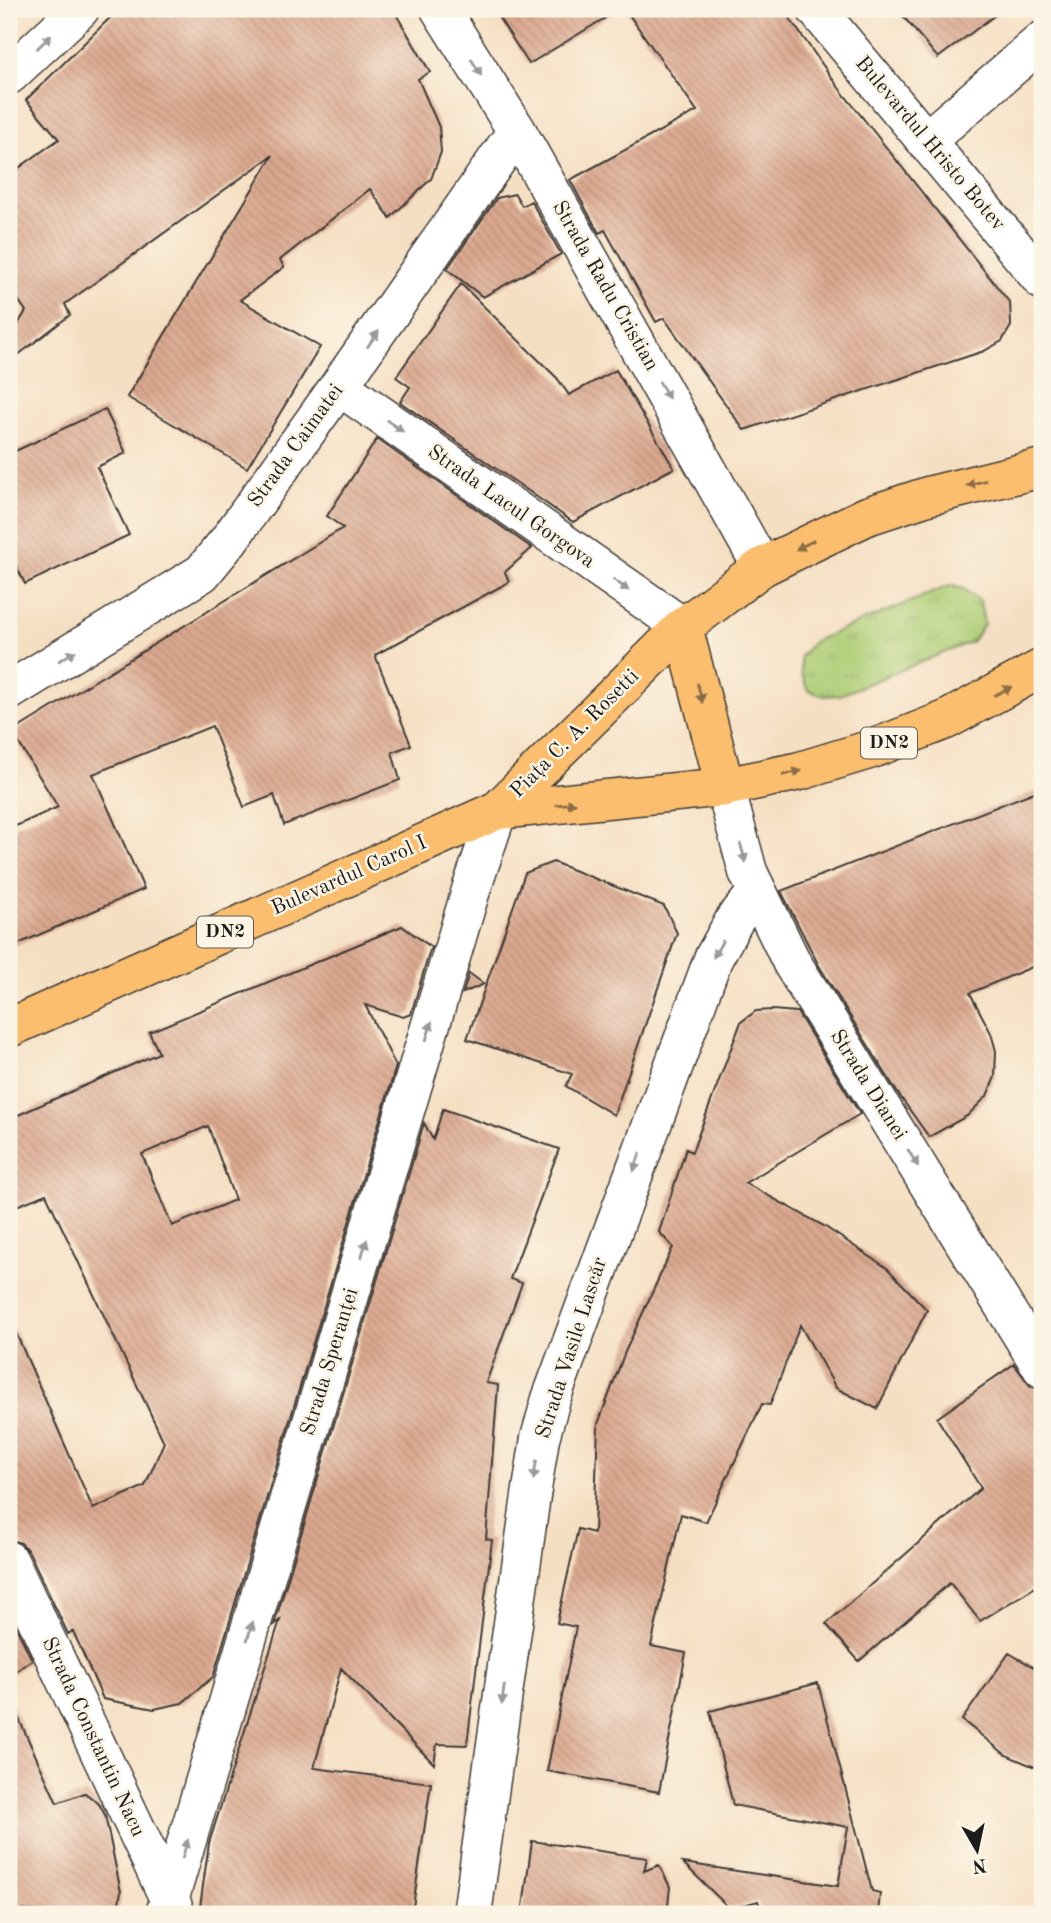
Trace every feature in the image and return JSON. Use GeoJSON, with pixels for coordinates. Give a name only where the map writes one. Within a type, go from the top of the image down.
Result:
{"type":"FeatureCollection","features":[{"type":"Feature","properties":{"kind":"main road","name":"Piața C. A. Rosetti"},"geometry":{"type":"LineString","coordinates":[[498,810],[683,627],[762,567],[867,516],[928,496],[1042,468]]}},
{"type":"Feature","properties":{"kind":"main road"},"geometry":{"type":"LineString","coordinates":[[683,627],[725,787]]}},
{"type":"Feature","properties":{"kind":"main road","name":"Piața C. A. Rosetti"},"geometry":{"type":"LineString","coordinates":[[498,810],[725,787],[800,771],[872,749],[946,720],[1042,668]]}},
{"type":"Feature","properties":{"kind":"main road","name":"Bulevardul Carol I"},"geometry":{"type":"LineString","coordinates":[[9,1028],[498,810]]}},
{"type":"Feature","properties":{"kind":"street"},"geometry":{"type":"LineString","coordinates":[[9,75],[80,9]]}},
{"type":"Feature","properties":{"kind":"street","name":"Strada Radu Cristian"},"geometry":{"type":"LineString","coordinates":[[440,9],[517,131],[762,567]]}},
{"type":"Feature","properties":{"kind":"street","name":"Bulevardul Hristo Botev"},"geometry":{"type":"LineString","coordinates":[[816,9],[1042,280]]}},
{"type":"Feature","properties":{"kind":"street"},"geometry":{"type":"LineString","coordinates":[[927,140],[1042,41]]}},
{"type":"Feature","properties":{"kind":"street","name":"Strada Caimatei"},"geometry":{"type":"LineString","coordinates":[[9,691],[202,573],[229,540],[340,386],[517,131]]}},
{"type":"Feature","properties":{"kind":"street","name":"Strada Lacul Gorgova"},"geometry":{"type":"LineString","coordinates":[[340,386],[683,627]]}},
{"type":"Feature","properties":{"kind":"street","name":"Strada Dianei"},"geometry":{"type":"LineString","coordinates":[[725,787],[748,872],[805,984],[1042,1368]]}},
{"type":"Feature","properties":{"kind":"street","name":"Strada Speranței"},"geometry":{"type":"LineString","coordinates":[[170,1909],[471,890],[498,810]]}},
{"type":"Feature","properties":{"kind":"street","name":"Strada Vasile Lascăr"},"geometry":{"type":"LineString","coordinates":[[472,1914],[540,1437],[551,1399],[713,959],[735,919],[757,894]]}},
{"type":"Feature","properties":{"kind":"street","name":"Strada Constantin Nacu"},"geometry":{"type":"LineString","coordinates":[[9,1560],[170,1909]]}},
{"type":"Feature","properties":{"kind":"green space"},"geometry":{"type":"Polygon","coordinates":[[[951,585],[963,589],[980,601],[984,624],[973,641],[840,695],[824,696],[808,690],[801,673],[801,656],[814,641],[951,585]]]}},
{"type":"Feature","properties":{"kind":"building"},"geometry":{"type":"Polygon","coordinates":[[[119,9],[393,9],[430,72],[418,79],[439,127],[441,152],[431,179],[390,218],[370,189],[280,260],[284,267],[240,300],[320,347],[247,468],[127,397],[273,155],[65,304],[70,315],[9,362],[9,339],[26,311],[9,287],[9,175],[59,139],[26,100],[119,9]]]}},
{"type":"Feature","properties":{"kind":"building"},"geometry":{"type":"Polygon","coordinates":[[[493,9],[620,9],[529,64],[493,9]]]}},
{"type":"Feature","properties":{"kind":"building"},"geometry":{"type":"Polygon","coordinates":[[[625,9],[783,9],[839,88],[1010,303],[1011,326],[1002,341],[984,351],[744,430],[664,318],[656,322],[605,230],[599,233],[570,180],[697,111],[625,9]]]}},
{"type":"Feature","properties":{"kind":"building"},"geometry":{"type":"Polygon","coordinates":[[[897,9],[1003,9],[938,58],[897,9]]]}},
{"type":"Feature","properties":{"kind":"building"},"geometry":{"type":"Polygon","coordinates":[[[515,194],[522,206],[531,201],[561,254],[483,297],[447,269],[497,198],[515,194]]]}},
{"type":"Feature","properties":{"kind":"building"},"geometry":{"type":"Polygon","coordinates":[[[461,284],[557,378],[569,395],[616,370],[674,468],[573,522],[400,402],[410,387],[396,377],[461,284]]]}},
{"type":"Feature","properties":{"kind":"building"},"geometry":{"type":"Polygon","coordinates":[[[105,409],[126,453],[97,467],[129,535],[25,584],[9,551],[9,454],[105,409]]]}},
{"type":"Feature","properties":{"kind":"building"},"geometry":{"type":"Polygon","coordinates":[[[377,439],[532,548],[505,572],[509,582],[375,655],[411,745],[392,752],[400,780],[284,825],[274,795],[244,807],[212,726],[93,774],[144,889],[9,948],[9,829],[58,807],[12,732],[343,528],[327,516],[377,439]]]}},
{"type":"Feature","properties":{"kind":"building"},"geometry":{"type":"Polygon","coordinates":[[[1042,789],[1042,963],[970,993],[991,1033],[996,1051],[995,1077],[987,1096],[967,1116],[929,1137],[897,1092],[818,964],[781,891],[1042,789]]]}},
{"type":"Feature","properties":{"kind":"building"},"geometry":{"type":"Polygon","coordinates":[[[553,862],[664,906],[677,933],[614,1115],[566,1086],[572,1074],[467,1039],[525,873],[553,862]]]}},
{"type":"Feature","properties":{"kind":"building"},"geometry":{"type":"Polygon","coordinates":[[[402,926],[431,947],[411,1014],[403,1017],[365,1005],[396,1066],[213,1677],[182,1703],[154,1709],[103,1699],[73,1631],[68,1634],[29,1552],[21,1543],[9,1539],[9,1317],[93,1509],[145,1486],[164,1442],[46,1194],[9,1209],[9,1119],[159,1053],[149,1032],[402,926]],[[208,1126],[142,1154],[172,1226],[235,1200],[208,1126]]]}},
{"type":"Feature","properties":{"kind":"building"},"geometry":{"type":"Polygon","coordinates":[[[469,973],[484,984],[463,993],[469,973]]]}},
{"type":"Feature","properties":{"kind":"building"},"geometry":{"type":"Polygon","coordinates":[[[756,1011],[797,1012],[860,1114],[745,1183],[824,1226],[887,1268],[927,1310],[877,1409],[836,1388],[800,1325],[770,1405],[762,1404],[706,1522],[681,1514],[651,1646],[686,1653],[659,1792],[547,1771],[576,1627],[557,1623],[578,1529],[594,1533],[598,1424],[625,1352],[673,1247],[659,1232],[686,1149],[692,1152],[741,1022],[756,1011]]]}},
{"type":"Feature","properties":{"kind":"building"},"geometry":{"type":"Polygon","coordinates":[[[443,1109],[559,1149],[510,1279],[522,1283],[486,1383],[498,1385],[486,1539],[492,1540],[467,1745],[437,1744],[434,1764],[341,1668],[314,1768],[431,1783],[412,1914],[199,1914],[209,1843],[280,1620],[274,1625],[424,1123],[433,1140],[443,1109]]]}},
{"type":"Feature","properties":{"kind":"building"},"geometry":{"type":"Polygon","coordinates":[[[1014,1364],[1031,1387],[1042,1390],[1042,1583],[980,1621],[950,1583],[859,1661],[826,1624],[981,1488],[937,1418],[1014,1364]]]}},
{"type":"Feature","properties":{"kind":"building"},"geometry":{"type":"Polygon","coordinates":[[[9,1612],[32,1660],[9,1676],[9,1612]]]}},
{"type":"Feature","properties":{"kind":"building"},"geometry":{"type":"Polygon","coordinates":[[[1009,1653],[1042,1672],[1042,1770],[1006,1755],[962,1720],[1009,1653]]]}},
{"type":"Feature","properties":{"kind":"building"},"geometry":{"type":"Polygon","coordinates":[[[818,1683],[872,1891],[880,1893],[878,1914],[762,1914],[758,1901],[730,1909],[683,1863],[838,1886],[848,1827],[733,1805],[710,1711],[818,1683]]]}},
{"type":"Feature","properties":{"kind":"building"},"geometry":{"type":"Polygon","coordinates":[[[9,1697],[57,1803],[85,1793],[99,1804],[105,1815],[121,1892],[117,1914],[9,1910],[9,1697]]]}},
{"type":"Feature","properties":{"kind":"building"},"geometry":{"type":"Polygon","coordinates":[[[532,1841],[647,1858],[644,1871],[659,1865],[670,1887],[667,1914],[522,1914],[532,1841]]]}}]}
